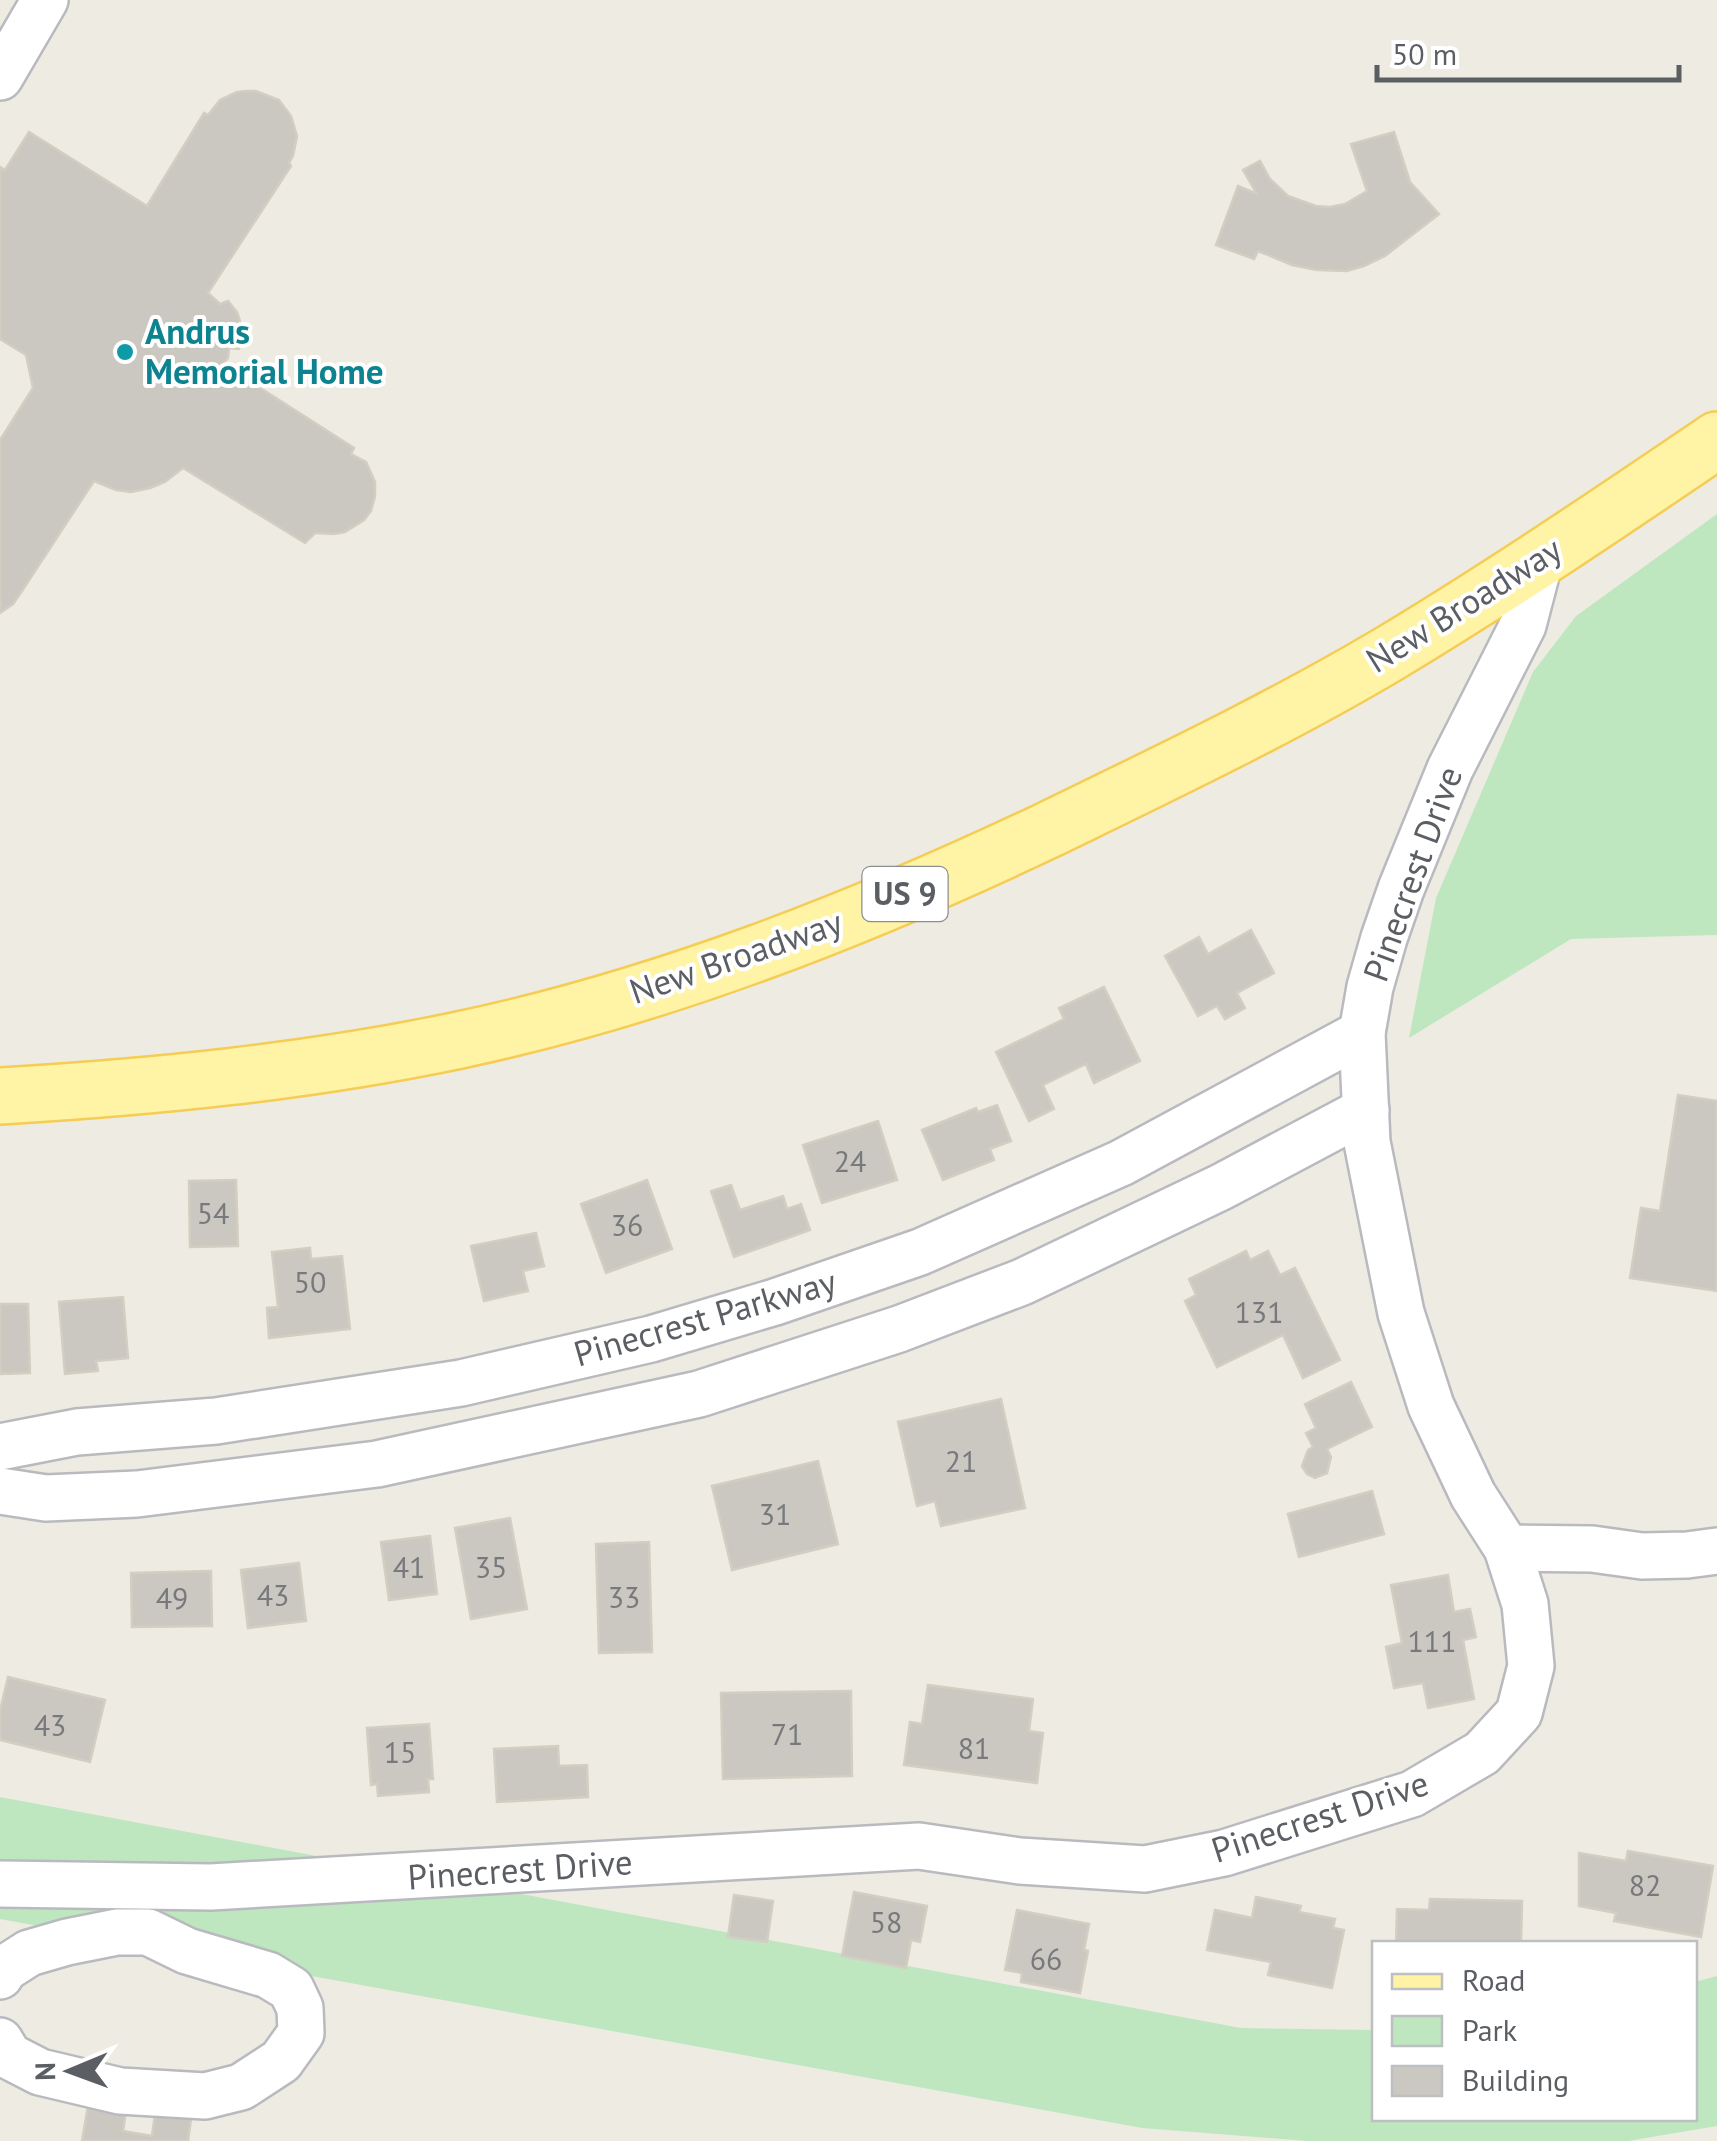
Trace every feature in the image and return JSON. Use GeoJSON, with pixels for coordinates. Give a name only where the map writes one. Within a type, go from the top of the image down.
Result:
{"type":"FeatureCollection","features":[{"type":"Feature","properties":{"kind":"main road","name":"New Broadway"},"geometry":{"type":"LineString","coordinates":[[0,1096],[186,1083],[458,1040],[695,974],[826,927],[933,883],[1223,745],[1386,655],[1540,560],[1717,440]]}},
{"type":"Feature","properties":{"kind":"street"},"geometry":{"type":"LineString","coordinates":[[0,77],[44,0]]}},
{"type":"Feature","properties":{"kind":"street","name":"Pinecrest Drive"},"geometry":{"type":"LineString","coordinates":[[0,1884],[211,1887],[919,1846],[1020,1861],[1145,1869],[1224,1852],[1412,1794],[1482,1752],[1520,1713],[1531,1666],[1525,1604],[1507,1548],[1473,1495],[1431,1406],[1402,1313],[1368,1142],[1362,1033],[1370,987],[1407,874],[1450,768],[1523,626],[1540,560]]}},
{"type":"Feature","properties":{"kind":"street","name":"Pinecrest Parkway"},"geometry":{"type":"LineString","coordinates":[[0,1447],[77,1432],[216,1421],[461,1383],[650,1339],[775,1302],[920,1252],[1121,1163],[1362,1033]]}},
{"type":"Feature","properties":{"kind":"street","name":"Pinecrest Parkway"},"geometry":{"type":"LineString","coordinates":[[0,1491],[46,1498],[137,1494],[377,1464],[699,1394],[900,1328],[1022,1282],[1222,1187],[1366,1110]]}},
{"type":"Feature","properties":{"kind":"street"},"geometry":{"type":"LineString","coordinates":[[650,1339],[669,1400]]}},
{"type":"Feature","properties":{"kind":"street"},"geometry":{"type":"LineString","coordinates":[[1507,1548],[1592,1549],[1642,1556],[1717,1551]]}},
{"type":"Feature","properties":{"kind":"street"},"geometry":{"type":"LineString","coordinates":[[148,1932],[152,1887]]}},
{"type":"Feature","properties":{"kind":"street"},"geometry":{"type":"LineString","coordinates":[[0,1976],[29,1953],[117,1932],[148,1932],[186,1951],[268,1975],[291,1989],[300,2008],[301,2033],[281,2061],[241,2086],[204,2096],[120,2091],[40,2072],[8,2056],[0,2041]]}},
{"type":"Feature","properties":{"kind":"green space"},"geometry":{"type":"Polygon","coordinates":[[[1717,514],[1717,935],[1571,939],[1409,1038],[1436,898],[1533,672],[1576,616],[1717,514]]]}},
{"type":"Feature","properties":{"kind":"green space"},"geometry":{"type":"Polygon","coordinates":[[[0,1797],[1241,2028],[1372,2030],[1372,2121],[1697,2121],[1697,1981],[1717,1976],[1717,2126],[1628,2141],[1307,2141],[1142,2128],[0,1919],[0,1797]]]}},
{"type":"Feature","properties":{"kind":"building","name":"Andrus Memorial Home"},"geometry":{"type":"Polygon","coordinates":[[[256,91],[279,100],[291,116],[297,136],[291,166],[208,293],[220,304],[228,301],[240,321],[239,349],[229,348],[223,364],[354,448],[351,454],[366,462],[375,482],[371,511],[345,532],[315,533],[305,543],[183,468],[165,482],[131,492],[94,481],[13,604],[0,613],[0,440],[33,388],[26,355],[0,339],[0,167],[5,170],[29,132],[147,206],[204,113],[208,115],[220,100],[237,92],[256,91]]]}},
{"type":"Feature","properties":{"kind":"building"},"geometry":{"type":"Polygon","coordinates":[[[1394,132],[1410,182],[1439,214],[1385,256],[1347,271],[1317,270],[1258,251],[1254,259],[1216,245],[1238,186],[1257,194],[1243,170],[1260,161],[1270,179],[1288,196],[1316,206],[1345,204],[1367,191],[1351,144],[1394,132]]]}},
{"type":"Feature","properties":{"kind":"building"},"geometry":{"type":"Polygon","coordinates":[[[1251,930],[1274,973],[1237,993],[1245,1008],[1225,1019],[1217,1006],[1198,1016],[1165,956],[1199,937],[1208,954],[1251,930]]]}},
{"type":"Feature","properties":{"kind":"building"},"geometry":{"type":"Polygon","coordinates":[[[1104,987],[1140,1061],[1094,1083],[1086,1064],[1043,1085],[1054,1109],[1029,1121],[996,1052],[1064,1019],[1059,1008],[1104,987]]]}},
{"type":"Feature","properties":{"kind":"building"},"geometry":{"type":"Polygon","coordinates":[[[1678,1095],[1717,1101],[1717,1291],[1630,1278],[1641,1208],[1660,1211],[1678,1095]]]}},
{"type":"Feature","properties":{"kind":"building"},"geometry":{"type":"Polygon","coordinates":[[[997,1105],[1011,1141],[990,1149],[994,1160],[943,1180],[922,1130],[976,1108],[978,1112],[997,1105]]]}},
{"type":"Feature","properties":{"kind":"building"},"geometry":{"type":"Polygon","coordinates":[[[878,1121],[897,1180],[822,1203],[803,1145],[878,1121]]]}},
{"type":"Feature","properties":{"kind":"building"},"geometry":{"type":"Polygon","coordinates":[[[236,1180],[238,1246],[190,1247],[189,1181],[236,1180]]]}},
{"type":"Feature","properties":{"kind":"building"},"geometry":{"type":"Polygon","coordinates":[[[647,1180],[672,1249],[606,1273],[581,1204],[647,1180]]]}},
{"type":"Feature","properties":{"kind":"building"},"geometry":{"type":"Polygon","coordinates":[[[731,1185],[740,1210],[783,1196],[787,1209],[801,1204],[810,1230],[734,1257],[711,1191],[731,1185]]]}},
{"type":"Feature","properties":{"kind":"building"},"geometry":{"type":"Polygon","coordinates":[[[536,1233],[544,1266],[523,1271],[528,1291],[484,1301],[471,1246],[536,1233]]]}},
{"type":"Feature","properties":{"kind":"building"},"geometry":{"type":"Polygon","coordinates":[[[310,1248],[311,1259],[342,1256],[350,1329],[269,1338],[267,1308],[278,1307],[272,1252],[310,1248]]]}},
{"type":"Feature","properties":{"kind":"building"},"geometry":{"type":"Polygon","coordinates":[[[1246,1251],[1250,1260],[1268,1251],[1280,1275],[1295,1268],[1340,1360],[1303,1378],[1283,1335],[1217,1367],[1185,1301],[1196,1295],[1189,1279],[1246,1251]]]}},
{"type":"Feature","properties":{"kind":"building"},"geometry":{"type":"Polygon","coordinates":[[[123,1297],[128,1358],[96,1361],[98,1371],[65,1374],[59,1302],[123,1297]]]}},
{"type":"Feature","properties":{"kind":"building"},"geometry":{"type":"Polygon","coordinates":[[[0,1304],[28,1304],[30,1373],[0,1374],[0,1304]]]}},
{"type":"Feature","properties":{"kind":"building"},"geometry":{"type":"Polygon","coordinates":[[[1351,1382],[1372,1427],[1327,1449],[1331,1457],[1327,1473],[1315,1478],[1302,1466],[1313,1447],[1306,1433],[1316,1428],[1305,1404],[1351,1382]]]}},
{"type":"Feature","properties":{"kind":"building"},"geometry":{"type":"Polygon","coordinates":[[[1001,1399],[1025,1508],[941,1526],[935,1501],[917,1506],[898,1422],[1001,1399]]]}},
{"type":"Feature","properties":{"kind":"building"},"geometry":{"type":"Polygon","coordinates":[[[818,1461],[838,1544],[732,1570],[712,1486],[818,1461]]]}},
{"type":"Feature","properties":{"kind":"building"},"geometry":{"type":"Polygon","coordinates":[[[1372,1491],[1384,1534],[1299,1557],[1288,1514],[1372,1491]]]}},
{"type":"Feature","properties":{"kind":"building"},"geometry":{"type":"Polygon","coordinates":[[[510,1518],[527,1609],[471,1619],[455,1528],[510,1518]]]}},
{"type":"Feature","properties":{"kind":"building"},"geometry":{"type":"Polygon","coordinates":[[[430,1536],[437,1594],[389,1600],[381,1542],[430,1536]]]}},
{"type":"Feature","properties":{"kind":"building"},"geometry":{"type":"Polygon","coordinates":[[[649,1542],[652,1652],[599,1653],[596,1544],[649,1542]]]}},
{"type":"Feature","properties":{"kind":"building"},"geometry":{"type":"Polygon","coordinates":[[[299,1563],[306,1621],[248,1628],[241,1570],[299,1563]]]}},
{"type":"Feature","properties":{"kind":"building"},"geometry":{"type":"Polygon","coordinates":[[[211,1571],[212,1626],[132,1627],[131,1573],[211,1571]]]}},
{"type":"Feature","properties":{"kind":"building"},"geometry":{"type":"Polygon","coordinates":[[[1448,1575],[1454,1612],[1470,1609],[1476,1637],[1463,1640],[1474,1699],[1428,1708],[1423,1683],[1394,1688],[1386,1647],[1402,1643],[1391,1585],[1448,1575]]]}},
{"type":"Feature","properties":{"kind":"building"},"geometry":{"type":"Polygon","coordinates":[[[8,1677],[105,1700],[90,1762],[0,1740],[0,1711],[8,1677]]]}},
{"type":"Feature","properties":{"kind":"building"},"geometry":{"type":"Polygon","coordinates":[[[928,1685],[1033,1699],[1029,1731],[1043,1733],[1037,1783],[904,1765],[910,1722],[922,1724],[928,1685]]]}},
{"type":"Feature","properties":{"kind":"building"},"geometry":{"type":"Polygon","coordinates":[[[851,1691],[852,1776],[723,1779],[721,1693],[851,1691]]]}},
{"type":"Feature","properties":{"kind":"building"},"geometry":{"type":"Polygon","coordinates":[[[429,1724],[433,1779],[428,1779],[429,1792],[378,1796],[377,1784],[371,1785],[367,1728],[429,1724]]]}},
{"type":"Feature","properties":{"kind":"building"},"geometry":{"type":"Polygon","coordinates":[[[558,1746],[559,1766],[587,1765],[588,1797],[497,1802],[494,1749],[558,1746]]]}},
{"type":"Feature","properties":{"kind":"building"},"geometry":{"type":"Polygon","coordinates":[[[1628,1851],[1713,1866],[1701,1937],[1614,1921],[1616,1913],[1579,1906],[1579,1853],[1626,1861],[1628,1851]]]}},
{"type":"Feature","properties":{"kind":"building"},"geometry":{"type":"Polygon","coordinates":[[[854,1892],[927,1906],[920,1942],[911,1940],[906,1968],[842,1956],[854,1892]]]}},
{"type":"Feature","properties":{"kind":"building"},"geometry":{"type":"Polygon","coordinates":[[[734,1895],[773,1901],[767,1942],[728,1937],[734,1895]]]}},
{"type":"Feature","properties":{"kind":"building"},"geometry":{"type":"Polygon","coordinates":[[[1256,1897],[1301,1906],[1299,1912],[1335,1919],[1333,1928],[1344,1930],[1332,1988],[1268,1975],[1271,1962],[1207,1950],[1215,1910],[1252,1918],[1256,1897]]]}},
{"type":"Feature","properties":{"kind":"building"},"geometry":{"type":"Polygon","coordinates":[[[1430,1899],[1522,1901],[1521,1941],[1396,1941],[1397,1909],[1429,1910],[1430,1899]]]}},
{"type":"Feature","properties":{"kind":"building"},"geometry":{"type":"Polygon","coordinates":[[[1017,1910],[1089,1924],[1080,1993],[1021,1982],[1022,1973],[1005,1970],[1017,1910]]]}},
{"type":"Feature","properties":{"kind":"building"},"geometry":{"type":"Polygon","coordinates":[[[88,2106],[126,2111],[123,2131],[152,2136],[155,2114],[191,2119],[188,2141],[82,2141],[88,2106]]]}},
{"type":"Feature","properties":{"kind":"place","name":"Andrus Memorial Home"},"geometry":{"type":"Point","coordinates":[125,352]}}]}
